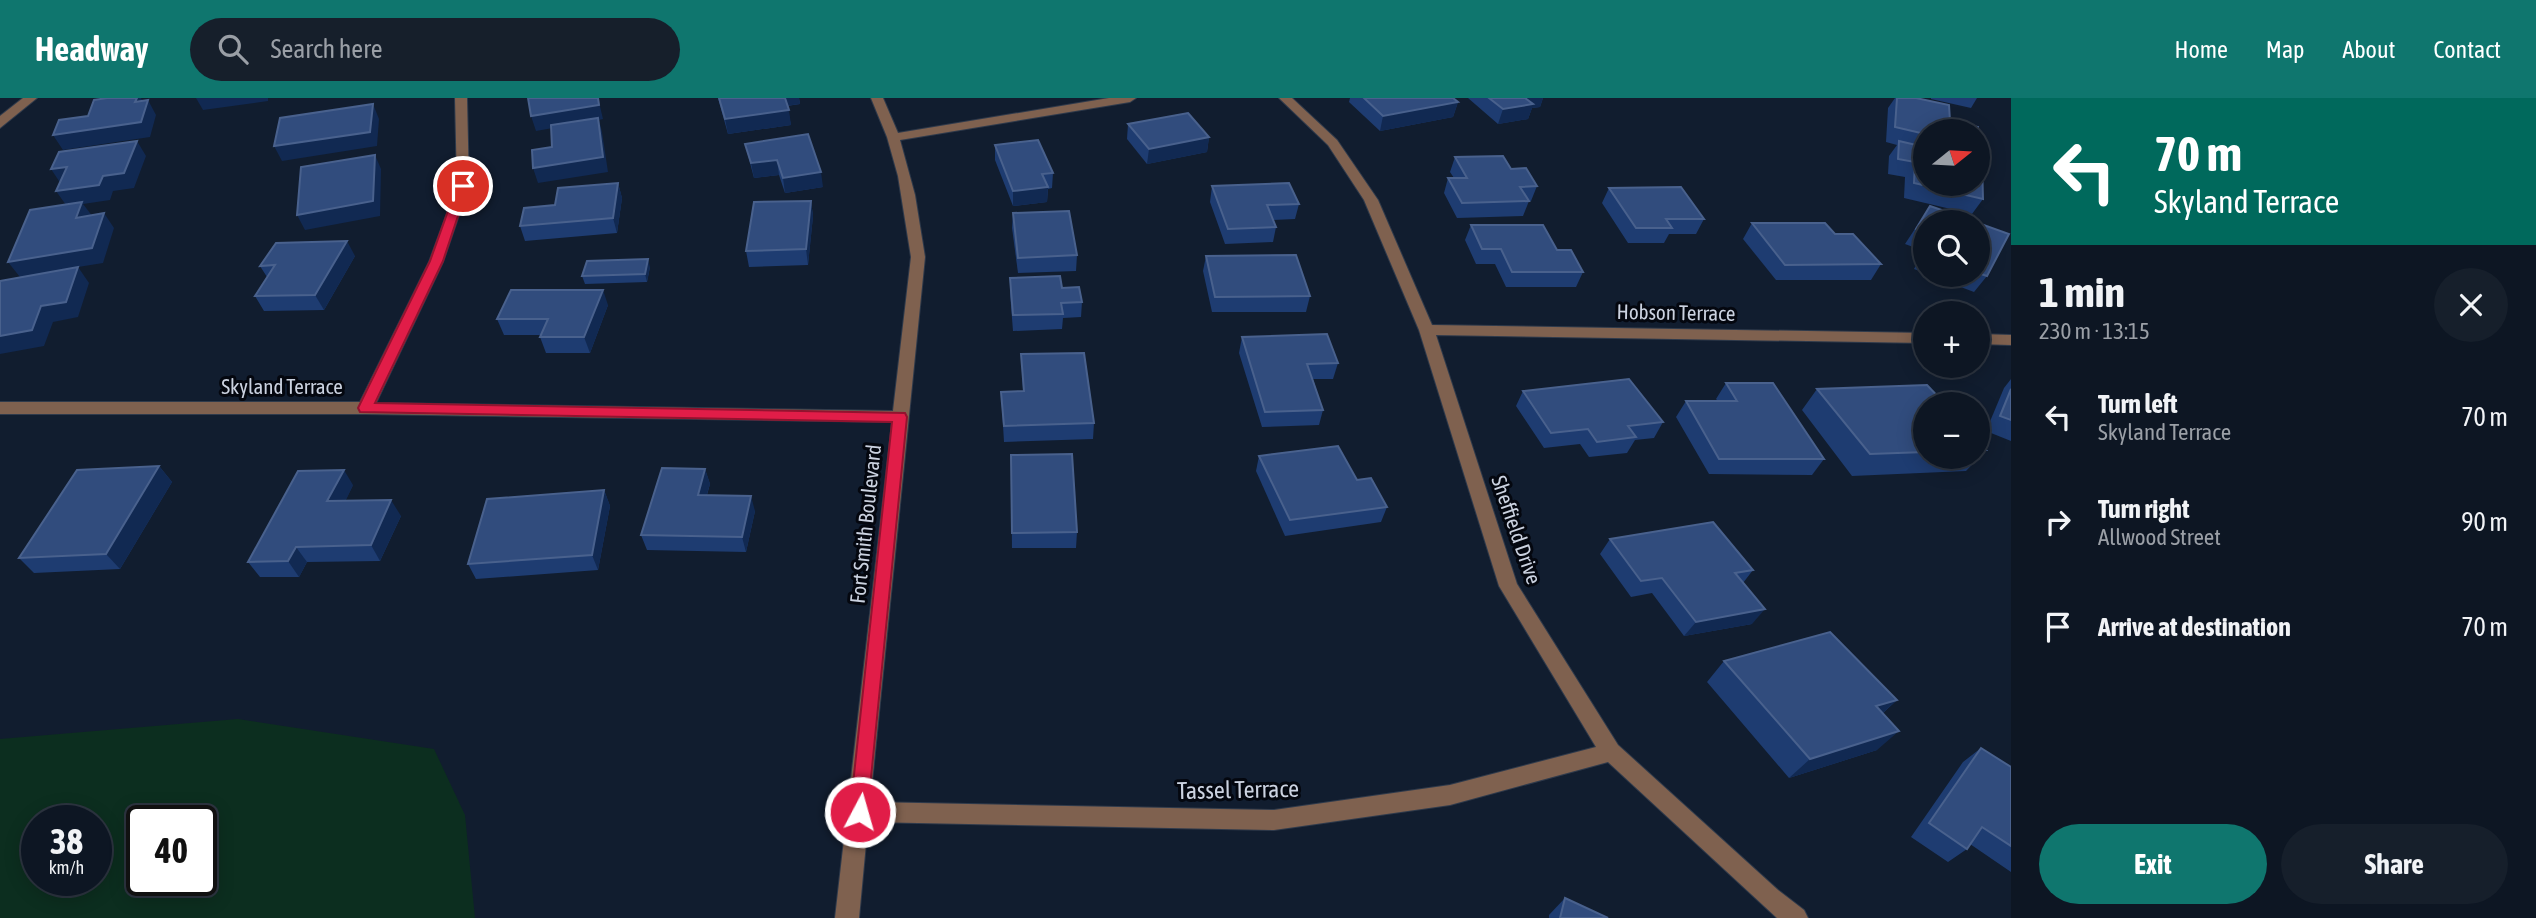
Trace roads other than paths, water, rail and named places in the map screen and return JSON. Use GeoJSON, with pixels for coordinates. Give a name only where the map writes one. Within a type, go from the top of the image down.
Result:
{"type":"FeatureCollection","features":[{"type":"Feature","properties":{"kind":"street"},"geometry":{"type":"LineString","coordinates":[[0,124],[31,98]]}},
{"type":"Feature","properties":{"kind":"street"},"geometry":{"type":"LineString","coordinates":[[365,408],[436,261],[463,186],[461,98]]}},
{"type":"Feature","properties":{"kind":"street","name":"Fort Smith Boulevard"},"geometry":{"type":"LineString","coordinates":[[847,918],[918,257],[910,195],[896,137],[877,98]]}},
{"type":"Feature","properties":{"kind":"street"},"geometry":{"type":"LineString","coordinates":[[896,137],[1130,98]]}},
{"type":"Feature","properties":{"kind":"street","name":"Sheffield Drive"},"geometry":{"type":"LineString","coordinates":[[1285,98],[1333,143],[1371,200],[1427,330],[1508,586],[1611,752],[1769,898],[1796,918]]}},
{"type":"Feature","properties":{"kind":"street","name":"Hobson Terrace"},"geometry":{"type":"LineString","coordinates":[[1427,330],[1913,338]]}},
{"type":"Feature","properties":{"kind":"street"},"geometry":{"type":"LineString","coordinates":[[1990,339],[2011,340]]}},
{"type":"Feature","properties":{"kind":"street","name":"Skyland Terrace"},"geometry":{"type":"LineString","coordinates":[[0,408],[365,408],[900,417]]}},
{"type":"Feature","properties":{"kind":"street","name":"Tassel Terrace"},"geometry":{"type":"LineString","coordinates":[[860,812],[1274,820],[1450,795],[1611,752]]}}]}
